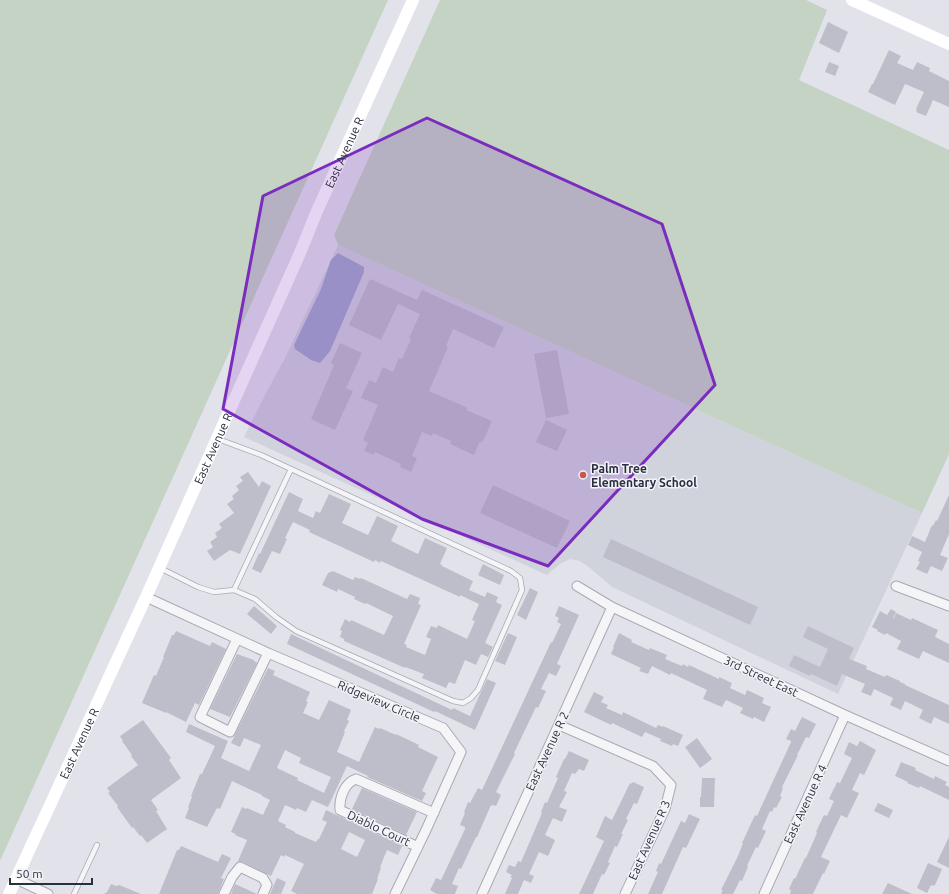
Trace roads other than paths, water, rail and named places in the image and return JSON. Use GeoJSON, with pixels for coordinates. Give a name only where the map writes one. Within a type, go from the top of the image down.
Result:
{"type":"FeatureCollection","features":[{"type":"Feature","properties":{"kind":"street","name":"East Avenue R"},"geometry":{"type":"LineString","coordinates":[[9,894],[217,439],[300,253],[317,211],[413,0]]}},
{"type":"Feature","properties":{"kind":"street"},"geometry":{"type":"LineString","coordinates":[[852,0],[949,44]]}},
{"type":"Feature","properties":{"kind":"street","name":"3rd Street East"},"geometry":{"type":"LineString","coordinates":[[577,586],[612,607],[949,761]]}},
{"type":"Feature","properties":{"kind":"street"},"geometry":{"type":"LineString","coordinates":[[896,586],[949,606]]}},
{"type":"Feature","properties":{"kind":"street","name":"Ridgeview Circle"},"geometry":{"type":"LineString","coordinates":[[146,596],[268,653],[442,728],[462,752],[395,894]]}},
{"type":"Feature","properties":{"kind":"street","name":"East Avenue R 2"},"geometry":{"type":"LineString","coordinates":[[482,894],[612,607]]}},
{"type":"Feature","properties":{"kind":"street"},"geometry":{"type":"LineString","coordinates":[[237,639],[200,717],[230,732],[268,653]]}},
{"type":"Feature","properties":{"kind":"street","name":"East Avenue R 4"},"geometry":{"type":"LineString","coordinates":[[764,894],[846,715]]}},
{"type":"Feature","properties":{"kind":"street","name":"East Avenue R 3"},"geometry":{"type":"LineString","coordinates":[[559,725],[653,766],[671,785],[665,809],[625,894]]}},
{"type":"Feature","properties":{"kind":"street","name":"Diablo Court"},"geometry":{"type":"LineString","coordinates":[[418,847],[340,810],[339,804],[344,790],[351,781],[356,779],[434,813]]}},
{"type":"Feature","properties":{"kind":"street"},"geometry":{"type":"LineString","coordinates":[[224,894],[232,877],[240,867],[263,878],[267,885],[263,894]]}},
{"type":"Feature","properties":{"kind":"street"},"geometry":{"type":"LineString","coordinates":[[16,879],[48,894]]}},
{"type":"Feature","properties":{"kind":"lane"},"geometry":{"type":"LineString","coordinates":[[159,567],[198,587],[214,592],[234,590],[255,599],[276,617],[296,631],[453,701],[463,703],[471,698],[478,690],[522,590],[520,578],[511,571],[261,455],[217,439]]}},
{"type":"Feature","properties":{"kind":"lane"},"geometry":{"type":"LineString","coordinates":[[234,590],[290,469]]}},
{"type":"Feature","properties":{"kind":"lane"},"geometry":{"type":"LineString","coordinates":[[74,894],[97,845]]}},
{"type":"Feature","properties":{"kind":"water"},"geometry":{"type":"Polygon","coordinates":[[[338,253],[364,267],[364,272],[330,351],[320,363],[311,360],[295,349],[294,345],[321,289],[331,260],[338,253]]]}},
{"type":"Feature","properties":{"kind":"place","name":"Palm Tree Elementary School"},"geometry":{"type":"Point","coordinates":[583,475]}}]}
